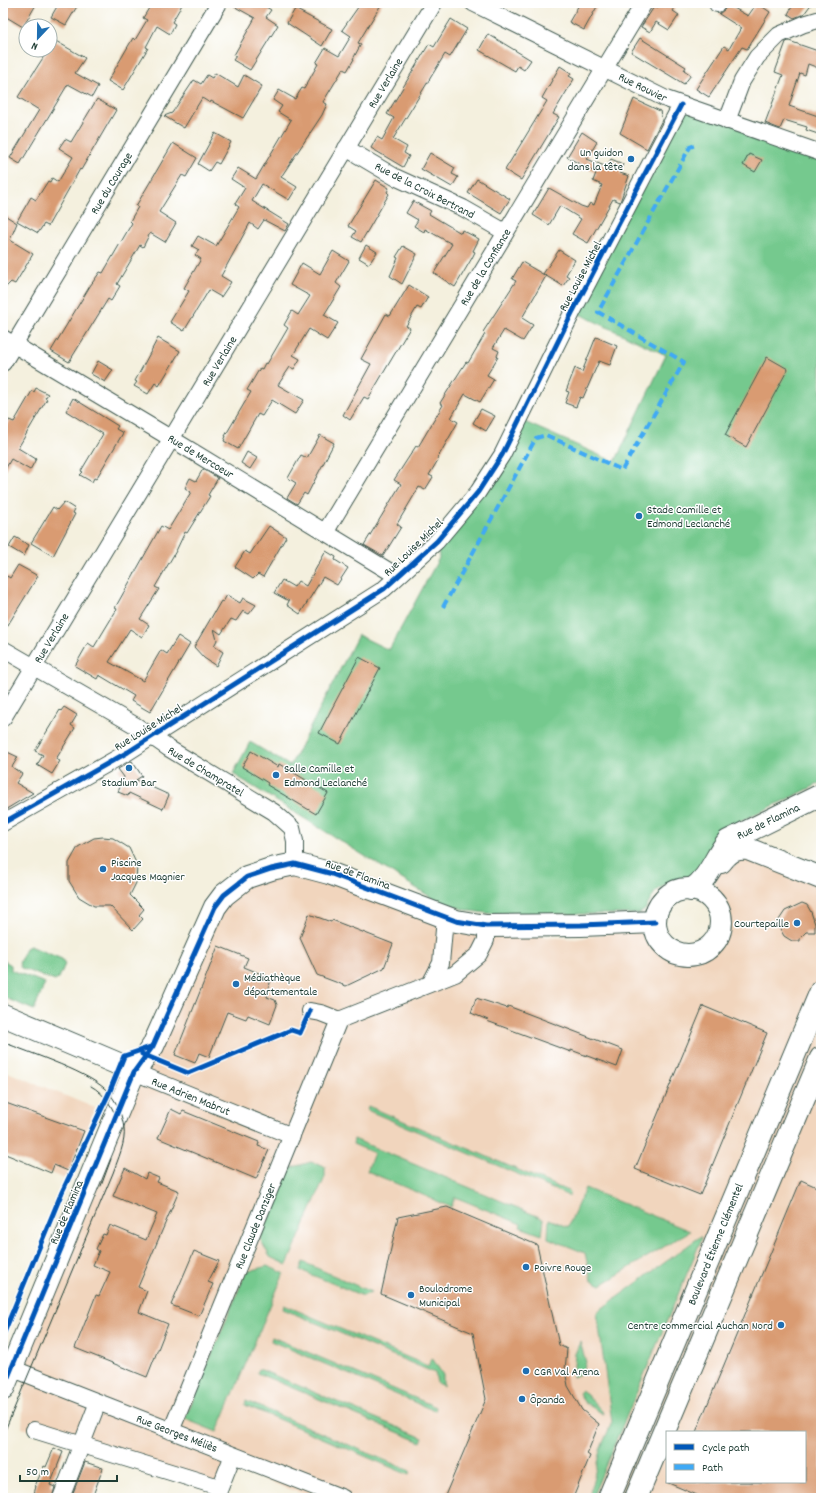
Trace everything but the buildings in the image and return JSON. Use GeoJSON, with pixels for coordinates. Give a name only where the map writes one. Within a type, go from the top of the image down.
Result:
{"type":"FeatureCollection","features":[{"type":"Feature","properties":{"kind":"street","name":"Rue du Courage"},"geometry":{"type":"LineString","coordinates":[[3,363],[8,342],[219,3]]}},
{"type":"Feature","properties":{"kind":"street","name":"Rue Verlaine"},"geometry":{"type":"LineString","coordinates":[[3,718],[434,3]]}},
{"type":"Feature","properties":{"kind":"street","name":"Rue Rouvier"},"geometry":{"type":"LineString","coordinates":[[473,3],[681,106],[821,152]]}},
{"type":"Feature","properties":{"kind":"street","name":"Rue de la Confiance"},"geometry":{"type":"LineString","coordinates":[[326,532],[644,3]]}},
{"type":"Feature","properties":{"kind":"street"},"geometry":{"type":"LineString","coordinates":[[727,121],[742,81],[758,57],[779,36],[804,24],[821,19]]}},
{"type":"Feature","properties":{"kind":"street","name":"Rue Louise Michel"},"geometry":{"type":"LineString","coordinates":[[3,823],[152,736],[384,589],[437,541],[478,492],[502,455],[573,311],[681,106]]}},
{"type":"Feature","properties":{"kind":"street","name":"Rue de la Croix Bertrand"},"geometry":{"type":"LineString","coordinates":[[346,148],[395,177],[463,208],[505,232]]}},
{"type":"Feature","properties":{"kind":"street","name":"Rue de Mercoeur"},"geometry":{"type":"LineString","coordinates":[[8,342],[172,439],[397,576]]}},
{"type":"Feature","properties":{"kind":"street","name":"Rue de Champratel"},"geometry":{"type":"LineString","coordinates":[[3,649],[152,736],[168,748],[274,812],[292,828],[295,841],[294,864]]}},
{"type":"Feature","properties":{"kind":"street","name":"Rue de Flamina"},"geometry":{"type":"LineString","coordinates":[[700,893],[705,879],[720,851],[728,841],[821,795]]}},
{"type":"Feature","properties":{"kind":"street"},"geometry":{"type":"LineString","coordinates":[[757,852],[755,846],[756,836],[772,820]]}},
{"type":"Feature","properties":{"kind":"street"},"geometry":{"type":"LineString","coordinates":[[700,893],[712,881],[719,865],[727,855],[737,848],[757,852],[821,878]]}},
{"type":"Feature","properties":{"kind":"street","name":"Rue de Flamina"},"geometry":{"type":"LineString","coordinates":[[3,1389],[7,1364],[134,1072],[153,1046],[208,921],[224,895],[247,877],[271,869],[294,864],[329,873],[445,918],[486,926],[589,925],[655,922]]}},
{"type":"Feature","properties":{"kind":"street"},"geometry":{"type":"LineString","coordinates":[[675,892],[700,893],[716,904],[720,914],[721,924],[718,935],[706,950],[696,954],[685,954],[675,952],[665,945],[658,935],[655,922],[658,910],[664,899],[675,892]]}},
{"type":"Feature","properties":{"kind":"street"},"geometry":{"type":"LineString","coordinates":[[431,982],[441,963],[445,918]]}},
{"type":"Feature","properties":{"kind":"street"},"geometry":{"type":"LineString","coordinates":[[310,1012],[321,1013],[339,1020],[431,982],[455,974],[479,954],[486,940],[486,926]]}},
{"type":"Feature","properties":{"kind":"street","name":"Boulevard Étienne Clémentel"},"geometry":{"type":"LineString","coordinates":[[609,1498],[821,991]]}},
{"type":"Feature","properties":{"kind":"street","name":"Rue Adrien Mabrut"},"geometry":{"type":"LineString","coordinates":[[3,1016],[121,1065],[134,1072],[292,1136]]}},
{"type":"Feature","properties":{"kind":"street","name":"Rue Claude Danziger"},"geometry":{"type":"LineString","coordinates":[[171,1431],[339,1020]]}},
{"type":"Feature","properties":{"kind":"street","name":"Boulevard Étienne Clémentel"},"geometry":{"type":"LineString","coordinates":[[636,1498],[821,1058]]}},
{"type":"Feature","properties":{"kind":"street","name":"Rue Georges Méliès"},"geometry":{"type":"LineString","coordinates":[[7,1364],[98,1402],[343,1498]]}},
{"type":"Feature","properties":{"kind":"street"},"geometry":{"type":"LineString","coordinates":[[60,1498],[98,1402]]}},
{"type":"Feature","properties":{"kind":"street"},"geometry":{"type":"LineString","coordinates":[[34,1430],[217,1493],[233,1455]]}},
{"type":"Feature","properties":{"kind":"shaded area"},"geometry":{"type":"Polygon","coordinates":[[[741,854],[821,884],[821,1498],[314,1498],[238,1470],[219,1485],[22,1428],[26,1357],[142,1076],[224,895],[295,864],[462,931],[576,939],[611,933],[638,932],[648,936],[668,955],[685,960],[699,959],[714,952],[722,939],[727,921],[723,906],[714,891],[715,879],[725,863],[741,854]]]}},
{"type":"Feature","properties":{"kind":"shaded area"},"geometry":{"type":"Polygon","coordinates":[[[3,1070],[95,1108],[65,1179],[3,1153],[3,1070]]]}},
{"type":"Feature","properties":{"kind":"green space","name":"Stade Camille et Edmond Leclanché"},"geometry":{"type":"Polygon","coordinates":[[[681,105],[821,153],[821,783],[737,823],[725,832],[701,869],[689,879],[665,885],[655,892],[645,910],[638,914],[494,914],[470,911],[437,901],[233,774],[250,742],[290,766],[358,635],[389,650],[439,558],[437,541],[520,420],[615,462],[666,355],[573,311],[681,105]]]}},
{"type":"Feature","properties":{"kind":"green space"},"geometry":{"type":"Polygon","coordinates":[[[30,946],[62,959],[65,964],[59,978],[55,981],[21,968],[19,963],[26,948],[30,946]]]}},
{"type":"Feature","properties":{"kind":"green space"},"geometry":{"type":"Polygon","coordinates":[[[3,960],[11,965],[11,970],[45,983],[34,1010],[3,997],[3,960]]]}},
{"type":"Feature","properties":{"kind":"green space"},"geometry":{"type":"Polygon","coordinates":[[[368,1106],[570,1192],[569,1196],[367,1110],[368,1106]]]}},
{"type":"Feature","properties":{"kind":"green space"},"geometry":{"type":"Polygon","coordinates":[[[354,1139],[544,1219],[542,1235],[520,1227],[521,1224],[455,1197],[451,1207],[367,1171],[374,1153],[353,1144],[354,1139]]]}},
{"type":"Feature","properties":{"kind":"green space"},"geometry":{"type":"Polygon","coordinates":[[[311,1162],[325,1167],[325,1177],[287,1265],[270,1257],[260,1239],[290,1168],[311,1162]]]}},
{"type":"Feature","properties":{"kind":"green space"},"geometry":{"type":"Polygon","coordinates":[[[585,1188],[690,1231],[601,1285],[591,1280],[585,1253],[548,1238],[549,1219],[568,1227],[585,1188]]]}},
{"type":"Feature","properties":{"kind":"green space"},"geometry":{"type":"Polygon","coordinates":[[[701,1236],[702,1238],[592,1498],[589,1498],[600,1450],[612,1422],[597,1312],[701,1236]]]}},
{"type":"Feature","properties":{"kind":"green space"},"geometry":{"type":"Polygon","coordinates":[[[303,1262],[371,1292],[363,1296],[300,1270],[303,1262]]]}},
{"type":"Feature","properties":{"kind":"green space"},"geometry":{"type":"Polygon","coordinates":[[[267,1266],[284,1273],[217,1432],[185,1419],[246,1272],[267,1266]]]}},
{"type":"Feature","properties":{"kind":"green space"},"geometry":{"type":"Polygon","coordinates":[[[284,1305],[428,1366],[432,1358],[443,1375],[443,1386],[437,1383],[435,1373],[283,1309],[284,1305]]]}},
{"type":"Feature","properties":{"kind":"green space"},"geometry":{"type":"Polygon","coordinates":[[[272,1337],[436,1407],[435,1411],[271,1341],[272,1337]]]}},
{"type":"Feature","properties":{"kind":"green space"},"geometry":{"type":"Polygon","coordinates":[[[580,1342],[586,1362],[582,1373],[573,1377],[575,1354],[580,1342]]]}},
{"type":"Feature","properties":{"kind":"green space"},"geometry":{"type":"Polygon","coordinates":[[[259,1369],[423,1438],[421,1442],[257,1373],[259,1369]]]}},
{"type":"Feature","properties":{"kind":"green space"},"geometry":{"type":"Polygon","coordinates":[[[582,1390],[602,1411],[603,1414],[584,1402],[579,1393],[582,1390]]]}},
{"type":"Feature","properties":{"kind":"green space"},"geometry":{"type":"Polygon","coordinates":[[[246,1401],[410,1471],[409,1475],[245,1405],[246,1401]]]}},
{"type":"Feature","properties":{"kind":"tram line"},"geometry":{"type":"LineString","coordinates":[[3,1042],[76,1071],[102,1086],[113,1098],[122,1119],[124,1128],[124,1139],[113,1173],[3,1435]]}},
{"type":"Feature","properties":{"kind":"tram line"},"geometry":{"type":"LineString","coordinates":[[91,1086],[96,1089],[108,1102],[114,1112],[117,1122]]}},
{"type":"Feature","properties":{"kind":"tram line"},"geometry":{"type":"LineString","coordinates":[[101,1186],[111,1159]]}},
{"type":"Feature","properties":{"kind":"marked path"},"geometry":{"type":"LineString","coordinates":[[443,607],[536,438],[546,435],[622,470],[684,362],[598,312],[690,147],[696,145]]}},
{"type":"Feature","properties":{"kind":"cycle path"},"geometry":{"type":"LineString","coordinates":[[3,823],[128,752],[384,589],[437,541],[478,492],[502,455],[573,311],[681,105]]}},
{"type":"Feature","properties":{"kind":"cycle path"},"geometry":{"type":"LineString","coordinates":[[3,1389],[134,1072],[153,1046],[215,907],[224,895],[247,877],[271,869],[295,864],[329,873],[456,921],[486,926],[581,925],[655,922]]}},
{"type":"Feature","properties":{"kind":"cycle path"},"geometry":{"type":"LineString","coordinates":[[142,1054],[188,1073],[291,1030],[300,1033],[310,1011]]}},
{"type":"Feature","properties":{"kind":"cycle path"},"geometry":{"type":"LineString","coordinates":[[3,1335],[62,1192],[109,1093],[124,1056],[153,1046]]}},
{"type":"Feature","properties":{"kind":"place","name":"Un guidon dans la tête"},"geometry":{"type":"Point","coordinates":[631,159]}},
{"type":"Feature","properties":{"kind":"place","name":"Stade Camille et Edmond Leclanché"},"geometry":{"type":"Point","coordinates":[639,516]}},
{"type":"Feature","properties":{"kind":"place","name":"Stadium Bar"},"geometry":{"type":"Point","coordinates":[129,768]}},
{"type":"Feature","properties":{"kind":"place","name":"Salle Camille et Edmond Leclanché"},"geometry":{"type":"Point","coordinates":[276,775]}},
{"type":"Feature","properties":{"kind":"place","name":"Piscine Jacques Magnier"},"geometry":{"type":"Point","coordinates":[103,869]}},
{"type":"Feature","properties":{"kind":"place","name":"Courtepaille"},"geometry":{"type":"Point","coordinates":[797,923]}},
{"type":"Feature","properties":{"kind":"place","name":"Médiathèque départementale"},"geometry":{"type":"Point","coordinates":[236,984]}},
{"type":"Feature","properties":{"kind":"place","name":"Poivre Rouge"},"geometry":{"type":"Point","coordinates":[526,1267]}},
{"type":"Feature","properties":{"kind":"place","name":"Boulodrome Municipal"},"geometry":{"type":"Point","coordinates":[411,1295]}},
{"type":"Feature","properties":{"kind":"place","name":"Centre commercial Auchan Nord"},"geometry":{"type":"Point","coordinates":[781,1325]}},
{"type":"Feature","properties":{"kind":"place","name":"CGR Val Arena"},"geometry":{"type":"Point","coordinates":[526,1371]}},
{"type":"Feature","properties":{"kind":"place","name":"Ôpanda"},"geometry":{"type":"Point","coordinates":[522,1399]}}]}
